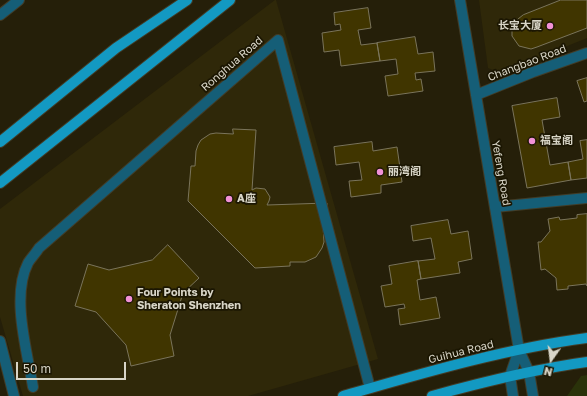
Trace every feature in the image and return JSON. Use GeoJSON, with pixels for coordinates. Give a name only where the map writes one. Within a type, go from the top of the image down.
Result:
{"type":"FeatureCollection","features":[{"type":"Feature","properties":{"kind":"main road"},"geometry":{"type":"LineString","coordinates":[[0,142],[116,48],[187,0]]}},
{"type":"Feature","properties":{"kind":"main road"},"geometry":{"type":"LineString","coordinates":[[0,183],[230,0]]}},
{"type":"Feature","properties":{"kind":"main road","name":"Guihua Road"},"geometry":{"type":"LineString","coordinates":[[343,396],[472,361],[551,343],[587,338]]}},
{"type":"Feature","properties":{"kind":"main road"},"geometry":{"type":"LineString","coordinates":[[432,396],[510,376],[557,366],[587,362]]}},
{"type":"Feature","properties":{"kind":"street"},"geometry":{"type":"LineString","coordinates":[[0,15],[19,0]]}},
{"type":"Feature","properties":{"kind":"street","name":"Yefeng Road"},"geometry":{"type":"LineString","coordinates":[[460,0],[519,350],[529,372],[533,396]]}},
{"type":"Feature","properties":{"kind":"street","name":"Ronghua Road"},"geometry":{"type":"LineString","coordinates":[[33,387],[20,302],[23,280],[28,263],[39,248],[278,40],[370,388]]}},
{"type":"Feature","properties":{"kind":"street","name":"Changbao Road"},"geometry":{"type":"LineString","coordinates":[[476,95],[533,72],[587,53]]}},
{"type":"Feature","properties":{"kind":"street"},"geometry":{"type":"LineString","coordinates":[[495,207],[587,198]]}},
{"type":"Feature","properties":{"kind":"street"},"geometry":{"type":"LineString","coordinates":[[0,341],[14,396]]}},
{"type":"Feature","properties":{"kind":"street","name":"Yefeng Road"},"geometry":{"type":"LineString","coordinates":[[513,396],[510,376],[519,350]]}},
{"type":"Feature","properties":{"kind":"shaded area"},"geometry":{"type":"Polygon","coordinates":[[[275,0],[378,359],[248,396],[23,396],[0,317],[0,209],[275,0]]]}},
{"type":"Feature","properties":{"kind":"shaded area","name":"长宝大厦"},"geometry":{"type":"Polygon","coordinates":[[[479,0],[587,0],[587,38],[501,73],[488,68],[479,0]]]}},
{"type":"Feature","properties":{"kind":"green space"},"geometry":{"type":"Polygon","coordinates":[[[587,375],[587,396],[567,396],[581,376],[587,375]]]}},
{"type":"Feature","properties":{"kind":"building","name":"长宝大厦"},"geometry":{"type":"Polygon","coordinates":[[[561,0],[587,0],[587,28],[531,49],[519,46],[512,36],[514,24],[518,19],[523,15],[561,0]]]}},
{"type":"Feature","properties":{"kind":"building"},"geometry":{"type":"Polygon","coordinates":[[[368,8],[371,28],[358,30],[361,45],[377,43],[380,61],[341,66],[339,50],[324,52],[322,33],[341,30],[340,24],[335,25],[334,13],[368,8]]]}},
{"type":"Feature","properties":{"kind":"building"},"geometry":{"type":"Polygon","coordinates":[[[415,37],[418,54],[433,52],[435,71],[415,73],[416,80],[421,79],[423,91],[388,96],[385,76],[398,74],[396,59],[380,61],[377,43],[415,37]]]}},
{"type":"Feature","properties":{"kind":"building"},"geometry":{"type":"Polygon","coordinates":[[[587,78],[587,101],[584,102],[577,81],[587,78]]]}},
{"type":"Feature","properties":{"kind":"building","name":"福宝阁"},"geometry":{"type":"Polygon","coordinates":[[[557,98],[560,117],[542,120],[550,165],[568,162],[571,180],[527,188],[512,106],[557,98]]]}},
{"type":"Feature","properties":{"kind":"building","name":"A座"},"geometry":{"type":"Polygon","coordinates":[[[233,129],[256,130],[252,190],[256,188],[265,189],[270,197],[267,205],[327,203],[328,225],[323,225],[324,242],[316,257],[305,262],[290,262],[290,266],[255,268],[188,201],[191,166],[195,166],[196,151],[201,140],[210,134],[233,134],[233,129]]]}},
{"type":"Feature","properties":{"kind":"building"},"geometry":{"type":"Polygon","coordinates":[[[587,140],[587,178],[571,180],[568,162],[583,159],[580,141],[587,140]]]}},
{"type":"Feature","properties":{"kind":"building","name":"丽湾阁"},"geometry":{"type":"Polygon","coordinates":[[[372,142],[373,151],[397,147],[402,182],[381,185],[381,193],[351,197],[349,181],[362,180],[359,162],[336,165],[334,147],[372,142]]]}},
{"type":"Feature","properties":{"kind":"building"},"geometry":{"type":"Polygon","coordinates":[[[587,214],[587,286],[586,284],[568,286],[568,289],[557,290],[556,278],[545,269],[541,270],[538,242],[541,242],[550,231],[548,219],[559,217],[560,220],[577,218],[577,215],[587,214]]]}},
{"type":"Feature","properties":{"kind":"building"},"geometry":{"type":"Polygon","coordinates":[[[448,220],[451,234],[468,231],[472,259],[458,262],[460,273],[421,279],[418,261],[435,259],[431,238],[413,241],[411,226],[448,220]]]}},
{"type":"Feature","properties":{"kind":"building","name":"Four Points by Sheraton Shenzhen"},"geometry":{"type":"Polygon","coordinates":[[[168,245],[199,278],[183,293],[170,335],[174,356],[131,366],[126,345],[96,312],[75,306],[88,264],[109,270],[152,260],[168,245]]]}},
{"type":"Feature","properties":{"kind":"building"},"geometry":{"type":"Polygon","coordinates":[[[418,261],[421,279],[417,280],[420,300],[436,297],[440,318],[400,325],[398,309],[405,308],[404,304],[385,307],[381,286],[392,284],[389,266],[418,261]]]}},
{"type":"Feature","properties":{"kind":"place","name":"长宝大厦"},"geometry":{"type":"Point","coordinates":[550,26]}},
{"type":"Feature","properties":{"kind":"place","name":"福宝阁"},"geometry":{"type":"Point","coordinates":[532,141]}},
{"type":"Feature","properties":{"kind":"place","name":"丽湾阁"},"geometry":{"type":"Point","coordinates":[380,172]}},
{"type":"Feature","properties":{"kind":"place","name":"A座"},"geometry":{"type":"Point","coordinates":[229,199]}},
{"type":"Feature","properties":{"kind":"place","name":"Four Points by Sheraton Shenzhen"},"geometry":{"type":"Point","coordinates":[129,299]}}]}
